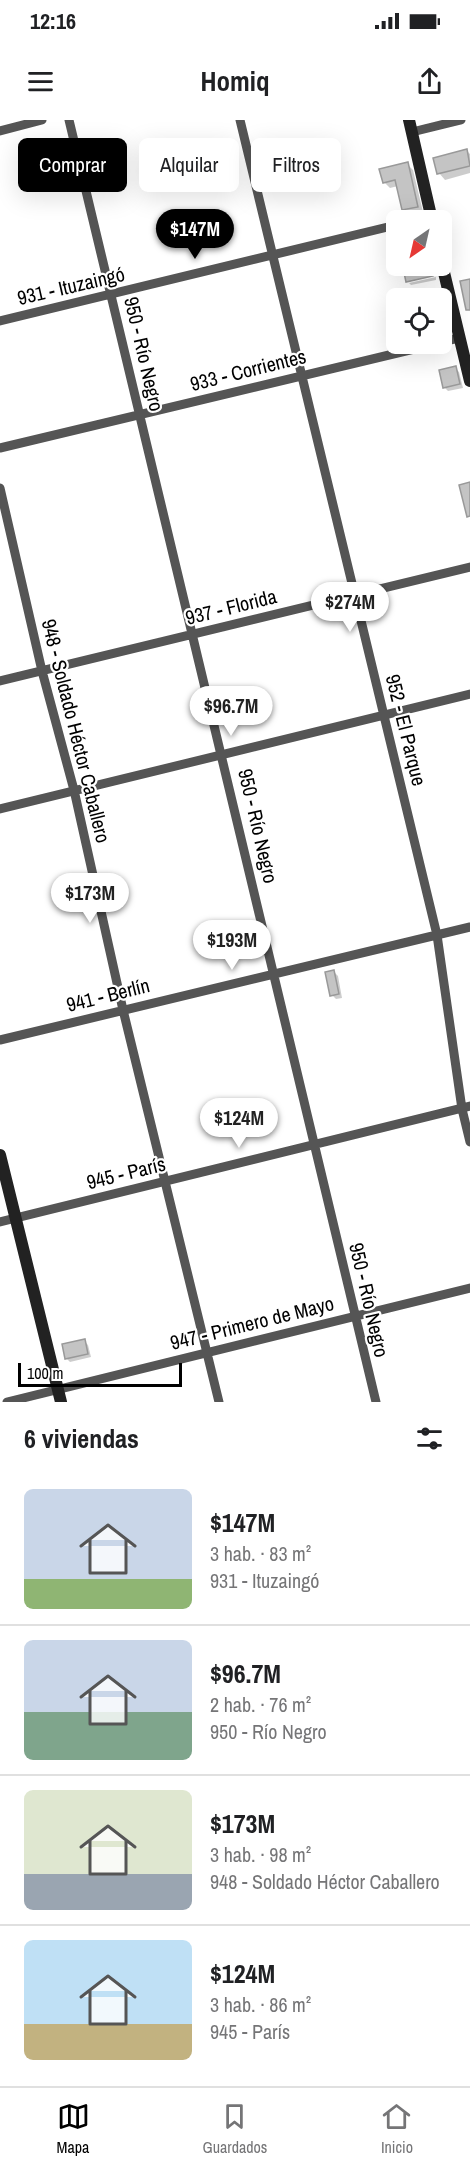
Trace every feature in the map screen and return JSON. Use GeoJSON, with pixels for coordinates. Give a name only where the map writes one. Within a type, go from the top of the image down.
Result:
{"type":"FeatureCollection","features":[{"type":"Feature","properties":{"kind":"main road"},"geometry":{"type":"LineString","coordinates":[[410,126],[429,210]]}},
{"type":"Feature","properties":{"kind":"main road"},"geometry":{"type":"LineString","coordinates":[[445,276],[464,345],[470,381]]}},
{"type":"Feature","properties":{"kind":"main road"},"geometry":{"type":"LineString","coordinates":[[0,1155],[59,1396]]}},
{"type":"Feature","properties":{"kind":"street"},"geometry":{"type":"LineString","coordinates":[[0,131],[42,120]]}},
{"type":"Feature","properties":{"kind":"street","name":"950 - Río Negro"},"geometry":{"type":"LineString","coordinates":[[69,120],[376,1402]]}},
{"type":"Feature","properties":{"kind":"street","name":"952 - El Parque"},"geometry":{"type":"LineString","coordinates":[[240,120],[304,375],[437,935],[470,1142]]}},
{"type":"Feature","properties":{"kind":"street"},"geometry":{"type":"LineString","coordinates":[[410,126],[461,120]]}},
{"type":"Feature","properties":{"kind":"street","name":"931 - Ituzaingó"},"geometry":{"type":"LineString","coordinates":[[0,321],[386,227]]}},
{"type":"Feature","properties":{"kind":"street","name":"933 - Corrientes"},"geometry":{"type":"LineString","coordinates":[[0,448],[393,354]]}},
{"type":"Feature","properties":{"kind":"street","name":"948 - Soldado Héctor Caballero"},"geometry":{"type":"LineString","coordinates":[[0,488],[42,671],[74,790],[123,1010],[219,1402]]}},
{"type":"Feature","properties":{"kind":"street","name":"937 - Florida"},"geometry":{"type":"LineString","coordinates":[[0,681],[470,567]]}},
{"type":"Feature","properties":{"kind":"street"},"geometry":{"type":"LineString","coordinates":[[0,809],[470,694]]}},
{"type":"Feature","properties":{"kind":"street","name":"941 - Berlín"},"geometry":{"type":"LineString","coordinates":[[0,1040],[470,927]]}},
{"type":"Feature","properties":{"kind":"street","name":"945 - París"},"geometry":{"type":"LineString","coordinates":[[0,1222],[466,1107]]}},
{"type":"Feature","properties":{"kind":"street","name":"947 - Primero de Mayo"},"geometry":{"type":"LineString","coordinates":[[7,1402],[59,1396],[208,1353],[470,1288]]}},
{"type":"Feature","properties":{"kind":"building"},"geometry":{"type":"Polygon","coordinates":[[[467,149],[470,166],[437,174],[433,158],[467,149]]]}},
{"type":"Feature","properties":{"kind":"building"},"geometry":{"type":"Polygon","coordinates":[[[408,162],[418,207],[402,210],[395,180],[383,183],[379,169],[408,162]]]}},
{"type":"Feature","properties":{"kind":"building"},"geometry":{"type":"Polygon","coordinates":[[[405,276],[433,276],[406,282],[405,276]]]}},
{"type":"Feature","properties":{"kind":"building"},"geometry":{"type":"Polygon","coordinates":[[[470,279],[470,310],[466,310],[460,281],[470,279]]]}},
{"type":"Feature","properties":{"kind":"building"},"geometry":{"type":"Polygon","coordinates":[[[456,366],[460,384],[443,388],[439,370],[456,366]]]}},
{"type":"Feature","properties":{"kind":"building"},"geometry":{"type":"Polygon","coordinates":[[[470,482],[470,516],[467,517],[459,485],[470,482]]]}},
{"type":"Feature","properties":{"kind":"building"},"geometry":{"type":"Polygon","coordinates":[[[334,970],[339,994],[330,996],[325,972],[334,970]]]}},
{"type":"Feature","properties":{"kind":"building"},"geometry":{"type":"Polygon","coordinates":[[[85,1339],[88,1354],[65,1359],[62,1344],[85,1339]]]}}]}
